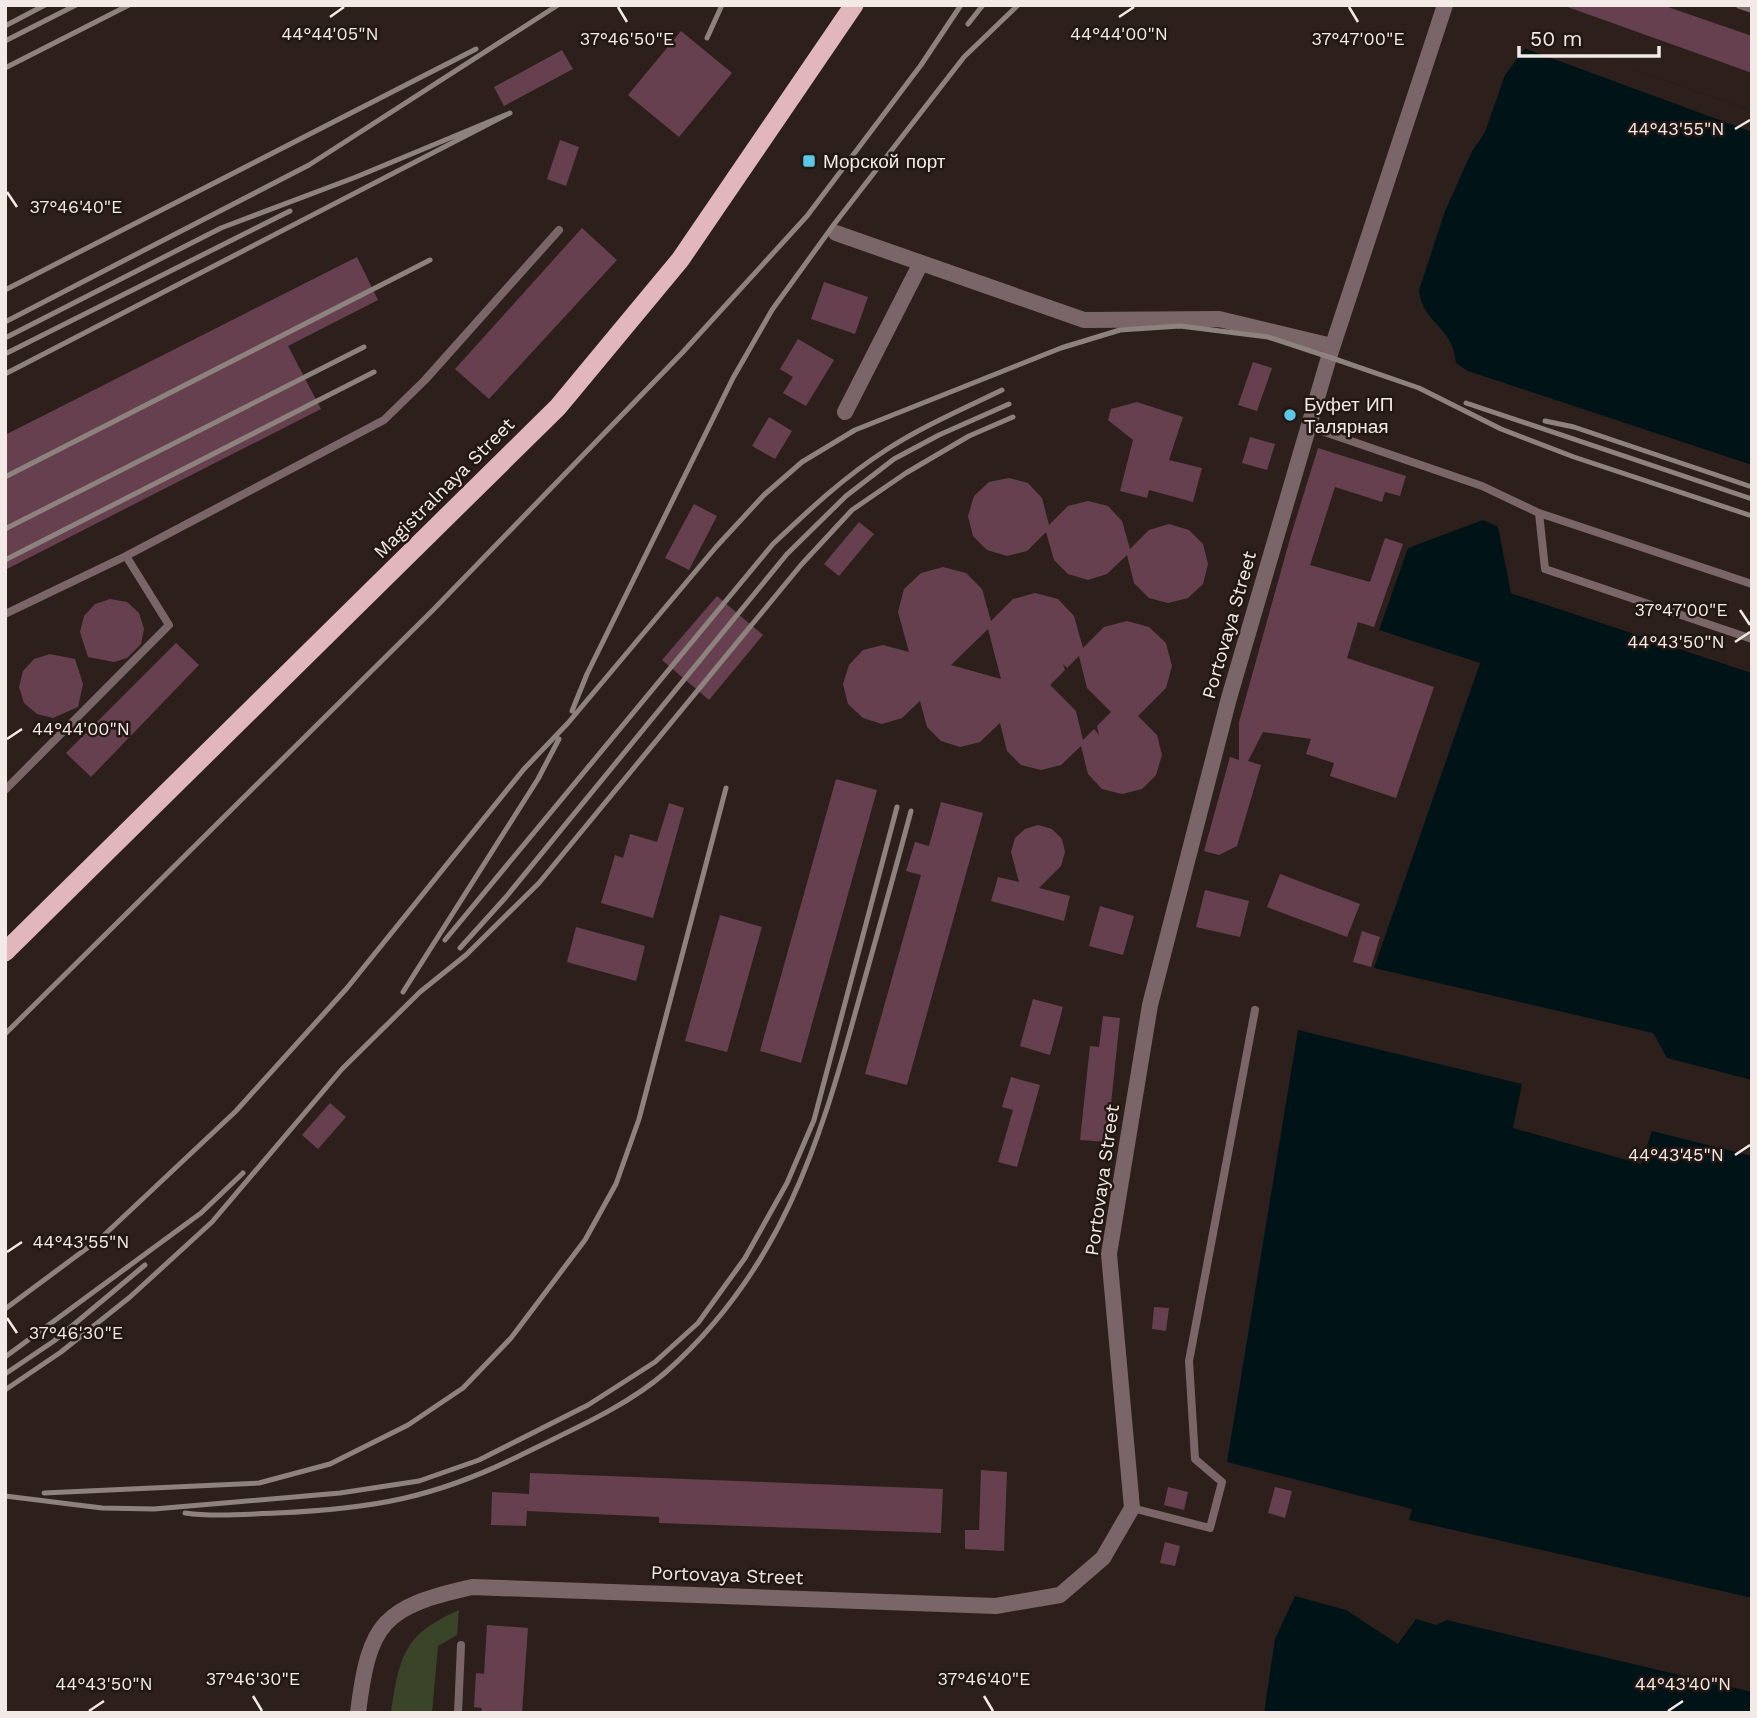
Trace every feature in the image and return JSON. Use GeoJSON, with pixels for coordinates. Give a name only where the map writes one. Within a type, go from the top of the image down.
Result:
{"type":"FeatureCollection","features":[{"type":"Feature","properties":{"kind":"highway","name":"Magistralnaya Street"},"geometry":{"type":"LineString","coordinates":[[5,952],[558,407],[680,260],[854,5]]}},
{"type":"Feature","properties":{"kind":"street","name":"Portovaya Street"},"geometry":{"type":"LineString","coordinates":[[358,1713],[363,1676],[373,1640],[393,1615],[424,1598],[472,1587],[996,1606],[1060,1595],[1103,1558],[1132,1508],[1109,1254],[1150,1005],[1229,698],[1332,346],[1445,5]]}},
{"type":"Feature","properties":{"kind":"street"},"geometry":{"type":"LineString","coordinates":[[836,233],[1084,320],[1219,319],[1332,346]]}},
{"type":"Feature","properties":{"kind":"street"},"geometry":{"type":"LineString","coordinates":[[845,412],[921,263]]}},
{"type":"Feature","properties":{"kind":"lane"},"geometry":{"type":"LineString","coordinates":[[1740,5],[1752,9]]}},
{"type":"Feature","properties":{"kind":"lane"},"geometry":{"type":"LineString","coordinates":[[5,614],[126,556],[384,420],[425,380],[559,230]]}},
{"type":"Feature","properties":{"kind":"lane"},"geometry":{"type":"LineString","coordinates":[[1310,427],[1482,486],[1539,513],[1752,584]]}},
{"type":"Feature","properties":{"kind":"lane"},"geometry":{"type":"LineString","coordinates":[[1539,513],[1545,569],[1752,639]]}},
{"type":"Feature","properties":{"kind":"lane"},"geometry":{"type":"LineString","coordinates":[[5,790],[169,625],[126,556]]}},
{"type":"Feature","properties":{"kind":"lane"},"geometry":{"type":"LineString","coordinates":[[1132,1508],[1210,1528],[1222,1482],[1195,1460],[1189,1361],[1255,1010]]}},
{"type":"Feature","properties":{"kind":"lane"},"geometry":{"type":"LineString","coordinates":[[458,1713],[461,1645]]}},
{"type":"Feature","properties":{"kind":"green space"},"geometry":{"type":"Polygon","coordinates":[[[459,1610],[457,1635],[438,1646],[432,1713],[391,1712],[398,1675],[408,1649],[426,1628],[459,1610]]]}},
{"type":"Feature","properties":{"kind":"shaded area"},"geometry":{"type":"Polygon","coordinates":[[[1529,43],[1563,45],[1752,111],[1752,465],[1468,371],[1456,363],[1449,340],[1426,311],[1419,290],[1445,211],[1471,153],[1485,132],[1505,75],[1529,43]]]}},
{"type":"Feature","properties":{"kind":"shaded area"},"geometry":{"type":"Polygon","coordinates":[[[1483,520],[1501,528],[1511,593],[1752,673],[1752,1080],[1667,1058],[1653,1033],[1374,968],[1480,663],[1379,630],[1408,548],[1483,520]]]}},
{"type":"Feature","properties":{"kind":"shaded area"},"geometry":{"type":"Polygon","coordinates":[[[1298,1030],[1522,1084],[1513,1128],[1641,1164],[1652,1131],[1752,1156],[1752,1598],[1557,1554],[1407,1527],[1412,1509],[1227,1462],[1298,1030]]]}},
{"type":"Feature","properties":{"kind":"shaded area"},"geometry":{"type":"Polygon","coordinates":[[[1295,1596],[1346,1610],[1398,1644],[1416,1619],[1436,1625],[1447,1620],[1752,1692],[1752,1713],[1264,1713],[1275,1639],[1295,1596]]]}},
{"type":"Feature","properties":{"kind":"pier"},"geometry":{"type":"Polygon","coordinates":[[[1530,33],[1752,111],[1752,132],[1521,47],[1530,33]]]}},
{"type":"Feature","properties":{"kind":"pier"},"geometry":{"type":"Polygon","coordinates":[[[1497,522],[1504,526],[1514,558],[1514,591],[1752,669],[1752,673],[1511,593],[1497,522]]]}},
{"type":"Feature","properties":{"kind":"pier"},"geometry":{"type":"Polygon","coordinates":[[[1405,1519],[1752,1598],[1752,1602],[1557,1557],[1533,1569],[1405,1530],[1405,1519]]]}},
{"type":"Feature","properties":{"kind":"building"},"geometry":{"type":"Polygon","coordinates":[[[1562,5],[1662,5],[1752,36],[1752,73],[1562,5]]]}},
{"type":"Feature","properties":{"kind":"building"},"geometry":{"type":"Polygon","coordinates":[[[681,31],[732,73],[679,137],[628,95],[681,31]]]}},
{"type":"Feature","properties":{"kind":"building"},"geometry":{"type":"Polygon","coordinates":[[[562,50],[573,69],[504,106],[494,87],[562,50]]]}},
{"type":"Feature","properties":{"kind":"building"},"geometry":{"type":"Polygon","coordinates":[[[560,140],[579,147],[566,186],[547,179],[560,140]]]}},
{"type":"Feature","properties":{"kind":"building"},"geometry":{"type":"Polygon","coordinates":[[[582,228],[617,260],[489,399],[455,369],[582,228]]]}},
{"type":"Feature","properties":{"kind":"building"},"geometry":{"type":"Polygon","coordinates":[[[357,257],[378,300],[288,346],[321,409],[5,570],[5,435],[357,257]]]}},
{"type":"Feature","properties":{"kind":"building"},"geometry":{"type":"Polygon","coordinates":[[[824,282],[868,297],[855,334],[811,319],[824,282]]]}},
{"type":"Feature","properties":{"kind":"building"},"geometry":{"type":"Polygon","coordinates":[[[798,339],[834,360],[806,406],[783,393],[793,377],[780,369],[798,339]]]}},
{"type":"Feature","properties":{"kind":"building"},"geometry":{"type":"Polygon","coordinates":[[[1253,362],[1272,368],[1257,411],[1238,405],[1253,362]]]}},
{"type":"Feature","properties":{"kind":"building"},"geometry":{"type":"Polygon","coordinates":[[[1137,402],[1183,417],[1169,460],[1202,468],[1193,502],[1149,490],[1147,498],[1120,491],[1133,440],[1108,420],[1111,409],[1137,402]]]}},
{"type":"Feature","properties":{"kind":"building"},"geometry":{"type":"Polygon","coordinates":[[[769,417],[792,431],[775,459],[752,446],[769,417]]]}},
{"type":"Feature","properties":{"kind":"building"},"geometry":{"type":"Polygon","coordinates":[[[1250,437],[1275,444],[1267,470],[1242,463],[1250,437]]]}},
{"type":"Feature","properties":{"kind":"building"},"geometry":{"type":"Polygon","coordinates":[[[1318,448],[1406,476],[1400,496],[1385,492],[1382,502],[1335,487],[1310,565],[1370,582],[1385,538],[1403,544],[1374,627],[1358,622],[1347,658],[1434,687],[1396,798],[1330,776],[1334,763],[1306,754],[1311,739],[1263,732],[1248,761],[1261,765],[1237,846],[1219,855],[1204,851],[1230,757],[1239,760],[1239,722],[1318,448]]]}},
{"type":"Feature","properties":{"kind":"building"},"geometry":{"type":"Polygon","coordinates":[[[1009,478],[1028,483],[1042,498],[1049,525],[1068,506],[1088,501],[1108,506],[1122,521],[1130,549],[1149,530],[1169,524],[1189,530],[1203,544],[1208,564],[1203,584],[1188,598],[1168,603],[1149,598],[1134,583],[1127,555],[1107,574],[1088,580],[1068,574],[1054,560],[1046,532],[1027,551],[1007,556],[987,550],[973,536],[968,516],[974,496],[989,482],[1009,478]]]}},
{"type":"Feature","properties":{"kind":"building"},"geometry":{"type":"Polygon","coordinates":[[[694,504],[717,516],[689,570],[665,558],[694,504]]]}},
{"type":"Feature","properties":{"kind":"building"},"geometry":{"type":"Polygon","coordinates":[[[859,522],[874,534],[839,576],[824,564],[859,522]]]}},
{"type":"Feature","properties":{"kind":"building"},"geometry":{"type":"Polygon","coordinates":[[[943,567],[966,573],[982,589],[991,621],[1013,599],[1035,593],[1058,599],[1074,616],[1083,648],[1104,627],[1127,621],[1149,627],[1166,643],[1172,666],[1166,688],[1138,716],[1157,735],[1162,755],[1156,775],[1142,789],[1122,794],[1102,789],[1088,774],[1081,746],[1061,765],[1041,770],[1021,765],[1007,751],[1000,723],[980,742],[960,747],[941,741],[927,727],[920,701],[902,718],[882,724],[863,718],[848,704],[843,684],[849,665],[863,650],[883,645],[909,652],[898,612],[904,589],[921,573],[943,567]],[[988,629],[951,665],[1001,679],[988,629]],[[1079,656],[1067,668],[1063,664],[1065,670],[1050,685],[1076,711],[1083,740],[1094,729],[1099,735],[1097,726],[1111,712],[1087,688],[1079,656]]]}},
{"type":"Feature","properties":{"kind":"building"},"geometry":{"type":"Polygon","coordinates":[[[717,596],[763,635],[709,700],[662,660],[717,596]]]}},
{"type":"Feature","properties":{"kind":"building"},"geometry":{"type":"Polygon","coordinates":[[[110,599],[127,602],[139,613],[144,629],[141,644],[127,658],[114,662],[88,657],[80,632],[84,616],[95,604],[110,599]]]}},
{"type":"Feature","properties":{"kind":"building"},"geometry":{"type":"Polygon","coordinates":[[[176,643],[199,665],[91,777],[66,753],[176,643]]]}},
{"type":"Feature","properties":{"kind":"building"},"geometry":{"type":"Polygon","coordinates":[[[50,654],[75,659],[83,684],[78,707],[53,718],[37,714],[24,703],[19,687],[23,671],[34,659],[50,654]]]}},
{"type":"Feature","properties":{"kind":"building"},"geometry":{"type":"Polygon","coordinates":[[[836,779],[877,790],[801,1063],[760,1051],[836,779]]]}},
{"type":"Feature","properties":{"kind":"building"},"geometry":{"type":"Polygon","coordinates":[[[941,802],[983,813],[907,1085],[865,1074],[921,875],[906,871],[915,842],[929,846],[941,802]]]}},
{"type":"Feature","properties":{"kind":"building"},"geometry":{"type":"Polygon","coordinates":[[[669,803],[684,808],[653,918],[601,903],[615,855],[623,858],[630,834],[657,842],[669,803]]]}},
{"type":"Feature","properties":{"kind":"building"},"geometry":{"type":"Polygon","coordinates":[[[1038,825],[1052,829],[1062,839],[1065,852],[1061,866],[1039,888],[1070,896],[1064,921],[991,901],[998,877],[1019,882],[1011,852],[1015,838],[1025,829],[1038,825]]]}},
{"type":"Feature","properties":{"kind":"building"},"geometry":{"type":"Polygon","coordinates":[[[1280,874],[1360,904],[1347,937],[1267,907],[1280,874]]]}},
{"type":"Feature","properties":{"kind":"building"},"geometry":{"type":"Polygon","coordinates":[[[1205,890],[1249,901],[1240,937],[1196,927],[1205,890]]]}},
{"type":"Feature","properties":{"kind":"building"},"geometry":{"type":"Polygon","coordinates":[[[1100,906],[1134,916],[1123,955],[1089,946],[1100,906]]]}},
{"type":"Feature","properties":{"kind":"building"},"geometry":{"type":"Polygon","coordinates":[[[720,915],[762,927],[727,1052],[685,1041],[720,915]]]}},
{"type":"Feature","properties":{"kind":"building"},"geometry":{"type":"Polygon","coordinates":[[[576,927],[645,946],[636,981],[567,962],[576,927]]]}},
{"type":"Feature","properties":{"kind":"building"},"geometry":{"type":"Polygon","coordinates":[[[1362,931],[1380,937],[1371,967],[1353,962],[1362,931]]]}},
{"type":"Feature","properties":{"kind":"building"},"geometry":{"type":"Polygon","coordinates":[[[1033,999],[1063,1007],[1050,1055],[1020,1046],[1033,999]]]}},
{"type":"Feature","properties":{"kind":"building"},"geometry":{"type":"Polygon","coordinates":[[[1103,1016],[1120,1018],[1107,1142],[1080,1140],[1090,1046],[1099,1047],[1103,1016]]]}},
{"type":"Feature","properties":{"kind":"building"},"geometry":{"type":"Polygon","coordinates":[[[1011,1077],[1040,1085],[1017,1167],[998,1162],[1013,1110],[1002,1107],[1011,1077]]]}},
{"type":"Feature","properties":{"kind":"building"},"geometry":{"type":"Polygon","coordinates":[[[330,1103],[346,1117],[318,1149],[302,1135],[330,1103]]]}},
{"type":"Feature","properties":{"kind":"building"},"geometry":{"type":"Polygon","coordinates":[[[1154,1307],[1169,1308],[1166,1331],[1152,1329],[1154,1307]]]}},
{"type":"Feature","properties":{"kind":"building"},"geometry":{"type":"Polygon","coordinates":[[[981,1470],[1007,1472],[1004,1551],[965,1549],[965,1530],[979,1530],[981,1470]]]}},
{"type":"Feature","properties":{"kind":"building"},"geometry":{"type":"Polygon","coordinates":[[[530,1473],[943,1489],[941,1533],[659,1523],[659,1517],[527,1511],[526,1526],[491,1525],[492,1492],[529,1494],[530,1473]]]}},
{"type":"Feature","properties":{"kind":"building"},"geometry":{"type":"Polygon","coordinates":[[[1168,1487],[1188,1492],[1184,1510],[1164,1505],[1168,1487]]]}},
{"type":"Feature","properties":{"kind":"building"},"geometry":{"type":"Polygon","coordinates":[[[1275,1487],[1292,1491],[1285,1518],[1268,1513],[1275,1487]]]}},
{"type":"Feature","properties":{"kind":"building"},"geometry":{"type":"Polygon","coordinates":[[[1165,1542],[1180,1546],[1175,1566],[1160,1563],[1165,1542]]]}},
{"type":"Feature","properties":{"kind":"building"},"geometry":{"type":"Polygon","coordinates":[[[487,1625],[528,1628],[522,1713],[481,1713],[482,1708],[474,1707],[476,1673],[484,1674],[487,1625]]]}},
{"type":"Feature","properties":{"kind":"railway"},"geometry":{"type":"LineString","coordinates":[[5,26],[45,5]]}},
{"type":"Feature","properties":{"kind":"railway"},"geometry":{"type":"LineString","coordinates":[[5,41],[76,5]]}},
{"type":"Feature","properties":{"kind":"railway"},"geometry":{"type":"LineString","coordinates":[[5,68],[129,5]]}},
{"type":"Feature","properties":{"kind":"railway"},"geometry":{"type":"LineString","coordinates":[[5,322],[309,165],[558,5]]}},
{"type":"Feature","properties":{"kind":"railway"},"geometry":{"type":"LineString","coordinates":[[707,38],[722,5]]}},
{"type":"Feature","properties":{"kind":"railway"},"geometry":{"type":"LineString","coordinates":[[5,1034],[433,610],[682,353],[807,216],[921,65],[961,5]]}},
{"type":"Feature","properties":{"kind":"railway"},"geometry":{"type":"LineString","coordinates":[[968,24],[983,5]]}},
{"type":"Feature","properties":{"kind":"railway"},"geometry":{"type":"LineString","coordinates":[[572,711],[587,674],[733,378],[772,310],[835,223],[964,57],[1018,5]]}},
{"type":"Feature","properties":{"kind":"railway"},"geometry":{"type":"LineString","coordinates":[[5,290],[476,49]]}},
{"type":"Feature","properties":{"kind":"railway"},"geometry":{"type":"LineString","coordinates":[[5,338],[221,228],[356,177],[510,113],[5,374]]}},
{"type":"Feature","properties":{"kind":"railway"},"geometry":{"type":"LineString","coordinates":[[5,354],[290,211]]}},
{"type":"Feature","properties":{"kind":"railway"},"geometry":{"type":"LineString","coordinates":[[5,477],[430,260]]}},
{"type":"Feature","properties":{"kind":"railway"},"geometry":{"type":"LineString","coordinates":[[5,1309],[102,1237],[236,1111],[347,988],[524,769],[568,723],[716,547],[764,495],[802,462],[855,430],[1061,348],[1120,330],[1180,326],[1268,337],[1329,357],[1419,388],[1501,429],[1574,457],[1752,516]]}},
{"type":"Feature","properties":{"kind":"railway"},"geometry":{"type":"LineString","coordinates":[[5,529],[364,347]]}},
{"type":"Feature","properties":{"kind":"railway"},"geometry":{"type":"LineString","coordinates":[[5,560],[374,372]]}},
{"type":"Feature","properties":{"kind":"railway"},"geometry":{"type":"LineString","coordinates":[[445,940],[773,544],[814,506],[871,460],[929,425],[1002,390]]}},
{"type":"Feature","properties":{"kind":"railway"},"geometry":{"type":"LineString","coordinates":[[1466,403],[1752,499]]}},
{"type":"Feature","properties":{"kind":"railway"},"geometry":{"type":"LineString","coordinates":[[460,948],[506,897],[787,554],[846,496],[894,459],[939,435],[1009,404]]}},
{"type":"Feature","properties":{"kind":"railway"},"geometry":{"type":"LineString","coordinates":[[5,1390],[61,1352],[130,1297],[212,1222],[342,1069],[420,992],[466,955],[539,883],[801,565],[852,510],[906,473],[969,436],[1013,417]]}},
{"type":"Feature","properties":{"kind":"railway"},"geometry":{"type":"LineString","coordinates":[[1545,421],[1574,427],[1752,487]]}},
{"type":"Feature","properties":{"kind":"railway"},"geometry":{"type":"LineString","coordinates":[[403,992],[538,779],[559,739]]}},
{"type":"Feature","properties":{"kind":"railway"},"geometry":{"type":"LineString","coordinates":[[44,1493],[259,1483],[330,1464],[408,1425],[463,1388],[511,1338],[585,1240],[616,1184],[639,1119],[726,788]]}},
{"type":"Feature","properties":{"kind":"railway"},"geometry":{"type":"LineString","coordinates":[[5,1496],[102,1508],[154,1509],[340,1493],[419,1481],[479,1460],[588,1405],[655,1362],[698,1323],[745,1258],[787,1183],[814,1120],[897,807]]}},
{"type":"Feature","properties":{"kind":"railway"},"geometry":{"type":"LineString","coordinates":[[185,1513],[230,1515],[311,1511],[373,1504],[432,1491],[491,1469],[579,1427],[634,1396],[666,1372],[706,1333],[739,1291],[767,1248],[790,1202],[828,1106],[911,811]]}},
{"type":"Feature","properties":{"kind":"railway"},"geometry":{"type":"LineString","coordinates":[[5,1357],[201,1213],[243,1173]]}},
{"type":"Feature","properties":{"kind":"railway"},"geometry":{"type":"LineString","coordinates":[[5,1374],[54,1341],[145,1265]]}},
{"type":"Feature","properties":{"kind":"place","name":"Морской порт"},"geometry":{"type":"Point","coordinates":[809,161]}},
{"type":"Feature","properties":{"kind":"place","name":"Буфет ИП Талярная"},"geometry":{"type":"Point","coordinates":[1290,415]}}]}
